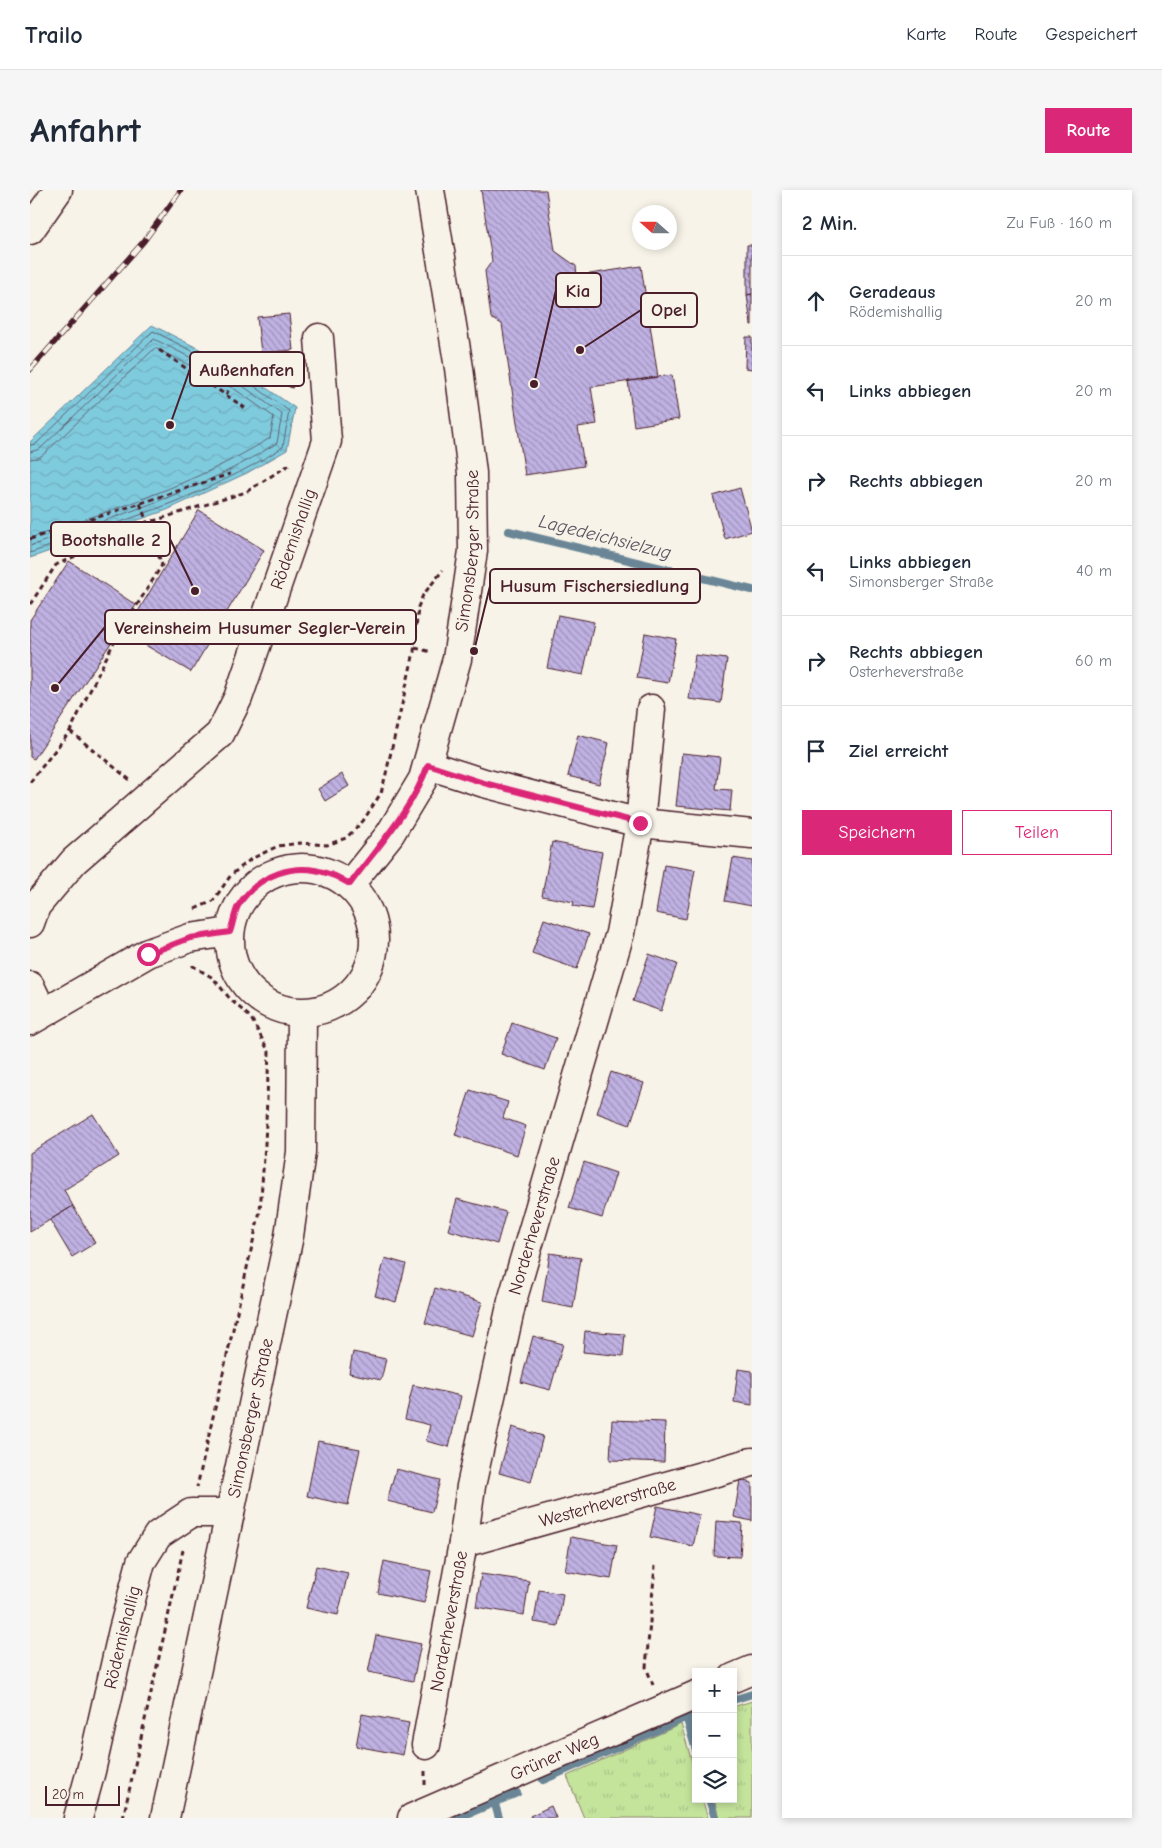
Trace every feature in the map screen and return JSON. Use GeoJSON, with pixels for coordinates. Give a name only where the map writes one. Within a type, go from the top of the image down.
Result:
{"type":"FeatureCollection","features":[{"type":"Feature","properties":{"kind":"street"},"geometry":{"type":"LineString","coordinates":[[30,230],[58,190]]}},
{"type":"Feature","properties":{"kind":"street","name":"Simonsberger Straße"},"geometry":{"type":"LineString","coordinates":[[350,884],[390,834],[423,779],[457,659],[473,551],[472,473],[459,368],[430,190]]}},
{"type":"Feature","properties":{"kind":"street","name":"Rödemishallig"},"geometry":{"type":"LineString","coordinates":[[30,923],[36,906],[74,861],[220,734],[238,698],[327,441],[319,338]]}},
{"type":"Feature","properties":{"kind":"street","name":"Norderheverstraße"},"geometry":{"type":"LineString","coordinates":[[426,1745],[464,1543],[471,1486],[512,1301],[620,933],[640,823],[651,709]]}},
{"type":"Feature","properties":{"kind":"street"},"geometry":{"type":"LineString","coordinates":[[428,765],[484,783],[640,823],[752,834]]}},
{"type":"Feature","properties":{"kind":"street"},"geometry":{"type":"LineString","coordinates":[[303,868],[329,874],[350,884],[367,910],[374,935],[371,962],[359,985],[338,1002],[302,1014],[287,1011],[262,1001],[243,983],[232,959],[230,932],[238,907],[254,886],[277,872],[303,868]]}},
{"type":"Feature","properties":{"kind":"street"},"geometry":{"type":"LineString","coordinates":[[30,986],[37,1017],[148,954],[190,938],[230,932]]}},
{"type":"Feature","properties":{"kind":"street","name":"Simonsberger Straße"},"geometry":{"type":"LineString","coordinates":[[165,1818],[292,1218],[301,1152],[303,1089],[302,1014]]}},
{"type":"Feature","properties":{"kind":"street","name":"Westerheverstraße"},"geometry":{"type":"LineString","coordinates":[[464,1543],[752,1462]]}},
{"type":"Feature","properties":{"kind":"street"},"geometry":{"type":"LineString","coordinates":[[191,1514],[230,1514]]}},
{"type":"Feature","properties":{"kind":"street","name":"Rödemishallig"},"geometry":{"type":"LineString","coordinates":[[78,1818],[141,1562],[158,1535],[191,1514]]}},
{"type":"Feature","properties":{"kind":"street"},"geometry":{"type":"LineString","coordinates":[[737,1676],[752,1670]]}},
{"type":"Feature","properties":{"kind":"street","name":"Grüner Weg"},"geometry":{"type":"LineString","coordinates":[[419,1815],[692,1696]]}},
{"type":"Feature","properties":{"kind":"path"},"geometry":{"type":"LineString","coordinates":[[158,350],[244,408]]}},
{"type":"Feature","properties":{"kind":"path"},"geometry":{"type":"LineString","coordinates":[[226,395],[239,369],[298,388]]}},
{"type":"Feature","properties":{"kind":"path"},"geometry":{"type":"LineString","coordinates":[[30,602],[56,564],[147,523],[246,492],[327,441]]}},
{"type":"Feature","properties":{"kind":"path"},"geometry":{"type":"LineString","coordinates":[[30,539],[230,474]]}},
{"type":"Feature","properties":{"kind":"path"},"geometry":{"type":"LineString","coordinates":[[30,780],[70,731],[114,642],[162,565],[140,503]]}},
{"type":"Feature","properties":{"kind":"path"},"geometry":{"type":"LineString","coordinates":[[123,1818],[260,1211],[266,1144],[269,1052],[251,1018],[231,1000],[213,978],[193,966],[190,938],[191,910],[213,901],[231,875],[251,859],[278,846],[300,843],[327,845],[346,838],[363,821],[381,793],[385,778],[414,652],[418,607],[423,595],[450,562],[473,551]]}},
{"type":"Feature","properties":{"kind":"path"},"geometry":{"type":"LineString","coordinates":[[70,731],[149,796]]}},
{"type":"Feature","properties":{"kind":"path"},"geometry":{"type":"LineString","coordinates":[[655,1566],[646,1666],[662,1709]]}},
{"type":"Feature","properties":{"kind":"path"},"geometry":{"type":"LineString","coordinates":[[419,1815],[426,1745]]}},
{"type":"Feature","properties":{"kind":"green space"},"geometry":{"type":"Polygon","coordinates":[[[752,1701],[752,1818],[719,1818],[715,1803],[737,1803],[737,1706],[752,1701]]]}},
{"type":"Feature","properties":{"kind":"green space"},"geometry":{"type":"Polygon","coordinates":[[[681,1724],[692,1762],[692,1803],[703,1803],[708,1818],[584,1818],[567,1776],[681,1724]]]}},
{"type":"Feature","properties":{"kind":"water"},"geometry":{"type":"Polygon","coordinates":[[[152,325],[239,369],[295,408],[287,450],[247,473],[167,510],[30,558],[30,442],[152,325]]]}},
{"type":"Feature","properties":{"kind":"building"},"geometry":{"type":"Polygon","coordinates":[[[481,190],[546,190],[555,251],[576,266],[577,276],[641,266],[658,377],[591,387],[597,424],[578,427],[584,466],[525,475],[502,324],[491,318],[485,271],[492,261],[481,190]]]}},
{"type":"Feature","properties":{"kind":"building"},"geometry":{"type":"Polygon","coordinates":[[[747,245],[752,245],[752,294],[747,295],[747,245]]]}},
{"type":"Feature","properties":{"kind":"building"},"geometry":{"type":"Polygon","coordinates":[[[752,294],[752,325],[751,325],[747,295],[752,294]]]}},
{"type":"Feature","properties":{"kind":"building"},"geometry":{"type":"Polygon","coordinates":[[[289,314],[293,350],[261,353],[257,317],[289,314]]]}},
{"type":"Feature","properties":{"kind":"building"},"geometry":{"type":"Polygon","coordinates":[[[746,337],[752,337],[752,369],[745,368],[746,337]]]}},
{"type":"Feature","properties":{"kind":"building"},"geometry":{"type":"Polygon","coordinates":[[[672,375],[679,419],[634,426],[628,381],[672,375]]]}},
{"type":"Feature","properties":{"kind":"building"},"geometry":{"type":"Polygon","coordinates":[[[740,488],[752,531],[725,539],[713,496],[740,488]]]}},
{"type":"Feature","properties":{"kind":"building"},"geometry":{"type":"Polygon","coordinates":[[[199,510],[264,550],[191,672],[125,633],[199,510]]]}},
{"type":"Feature","properties":{"kind":"building"},"geometry":{"type":"Polygon","coordinates":[[[69,561],[136,605],[34,759],[30,757],[30,620],[69,561]]]}},
{"type":"Feature","properties":{"kind":"building"},"geometry":{"type":"Polygon","coordinates":[[[558,615],[594,622],[583,675],[547,668],[558,615]]]}},
{"type":"Feature","properties":{"kind":"building"},"geometry":{"type":"Polygon","coordinates":[[[645,633],[676,639],[668,683],[637,678],[645,633]]]}},
{"type":"Feature","properties":{"kind":"building"},"geometry":{"type":"Polygon","coordinates":[[[695,655],[727,659],[721,703],[689,699],[695,655]]]}},
{"type":"Feature","properties":{"kind":"building"},"geometry":{"type":"Polygon","coordinates":[[[578,735],[609,743],[599,784],[568,776],[578,735]]]}},
{"type":"Feature","properties":{"kind":"building"},"geometry":{"type":"Polygon","coordinates":[[[682,753],[720,757],[716,789],[732,790],[730,811],[676,806],[682,753]]]}},
{"type":"Feature","properties":{"kind":"building"},"geometry":{"type":"Polygon","coordinates":[[[342,774],[349,786],[325,801],[318,789],[342,774]]]}},
{"type":"Feature","properties":{"kind":"building"},"geometry":{"type":"Polygon","coordinates":[[[552,842],[602,852],[592,909],[573,906],[574,902],[542,896],[552,842]]]}},
{"type":"Feature","properties":{"kind":"building"},"geometry":{"type":"Polygon","coordinates":[[[733,858],[752,861],[752,906],[725,901],[733,858]]]}},
{"type":"Feature","properties":{"kind":"building"},"geometry":{"type":"Polygon","coordinates":[[[664,865],[695,870],[686,919],[656,913],[664,865]]]}},
{"type":"Feature","properties":{"kind":"building"},"geometry":{"type":"Polygon","coordinates":[[[544,919],[589,934],[577,969],[532,953],[544,919]]]}},
{"type":"Feature","properties":{"kind":"building"},"geometry":{"type":"Polygon","coordinates":[[[649,954],[677,964],[661,1011],[633,1001],[649,954]]]}},
{"type":"Feature","properties":{"kind":"building"},"geometry":{"type":"Polygon","coordinates":[[[512,1023],[556,1038],[545,1070],[501,1054],[512,1023]]]}},
{"type":"Feature","properties":{"kind":"building"},"geometry":{"type":"Polygon","coordinates":[[[611,1072],[644,1083],[630,1125],[597,1113],[611,1072]]]}},
{"type":"Feature","properties":{"kind":"building"},"geometry":{"type":"Polygon","coordinates":[[[470,1090],[508,1102],[503,1118],[526,1126],[517,1155],[455,1135],[470,1090]]]}},
{"type":"Feature","properties":{"kind":"building"},"geometry":{"type":"Polygon","coordinates":[[[93,1114],[119,1156],[64,1190],[73,1206],[30,1232],[30,1153],[93,1114]]]}},
{"type":"Feature","properties":{"kind":"building"},"geometry":{"type":"Polygon","coordinates":[[[584,1162],[616,1173],[602,1218],[569,1208],[584,1162]]]}},
{"type":"Feature","properties":{"kind":"building"},"geometry":{"type":"Polygon","coordinates":[[[457,1199],[506,1212],[497,1244],[448,1230],[457,1199]]]}},
{"type":"Feature","properties":{"kind":"building"},"geometry":{"type":"Polygon","coordinates":[[[73,1206],[95,1243],[72,1257],[50,1220],[73,1206]]]}},
{"type":"Feature","properties":{"kind":"building"},"geometry":{"type":"Polygon","coordinates":[[[550,1253],[581,1258],[573,1308],[542,1302],[550,1253]]]}},
{"type":"Feature","properties":{"kind":"building"},"geometry":{"type":"Polygon","coordinates":[[[385,1258],[406,1264],[396,1302],[375,1296],[385,1258]]]}},
{"type":"Feature","properties":{"kind":"building"},"geometry":{"type":"Polygon","coordinates":[[[435,1288],[482,1302],[472,1336],[425,1323],[435,1288]]]}},
{"type":"Feature","properties":{"kind":"building"},"geometry":{"type":"Polygon","coordinates":[[[585,1331],[625,1334],[623,1356],[583,1352],[585,1331]]]}},
{"type":"Feature","properties":{"kind":"building"},"geometry":{"type":"Polygon","coordinates":[[[533,1336],[563,1344],[550,1390],[521,1382],[533,1336]]]}},
{"type":"Feature","properties":{"kind":"building"},"geometry":{"type":"Polygon","coordinates":[[[353,1352],[386,1359],[381,1380],[349,1373],[353,1352]]]}},
{"type":"Feature","properties":{"kind":"building"},"geometry":{"type":"Polygon","coordinates":[[[738,1369],[752,1371],[752,1405],[734,1402],[738,1369]]]}},
{"type":"Feature","properties":{"kind":"building"},"geometry":{"type":"Polygon","coordinates":[[[413,1385],[461,1396],[449,1447],[426,1441],[430,1425],[405,1419],[413,1385]]]}},
{"type":"Feature","properties":{"kind":"building"},"geometry":{"type":"Polygon","coordinates":[[[612,1420],[665,1422],[664,1462],[610,1460],[612,1420]]]}},
{"type":"Feature","properties":{"kind":"building"},"geometry":{"type":"Polygon","coordinates":[[[512,1427],[543,1436],[531,1482],[499,1473],[512,1427]]]}},
{"type":"Feature","properties":{"kind":"building"},"geometry":{"type":"Polygon","coordinates":[[[318,1441],[360,1449],[348,1505],[307,1496],[318,1441]]]}},
{"type":"Feature","properties":{"kind":"building"},"geometry":{"type":"Polygon","coordinates":[[[396,1469],[440,1480],[432,1512],[387,1501],[396,1469]]]}},
{"type":"Feature","properties":{"kind":"building"},"geometry":{"type":"Polygon","coordinates":[[[740,1480],[752,1483],[752,1521],[734,1517],[740,1480]]]}},
{"type":"Feature","properties":{"kind":"building"},"geometry":{"type":"Polygon","coordinates":[[[657,1506],[700,1515],[693,1546],[650,1537],[657,1506]]]}},
{"type":"Feature","properties":{"kind":"building"},"geometry":{"type":"Polygon","coordinates":[[[716,1521],[742,1523],[740,1557],[714,1556],[716,1521]]]}},
{"type":"Feature","properties":{"kind":"building"},"geometry":{"type":"Polygon","coordinates":[[[571,1537],[617,1545],[611,1579],[565,1571],[571,1537]]]}},
{"type":"Feature","properties":{"kind":"building"},"geometry":{"type":"Polygon","coordinates":[[[384,1561],[431,1571],[424,1603],[378,1593],[384,1561]]]}},
{"type":"Feature","properties":{"kind":"building"},"geometry":{"type":"Polygon","coordinates":[[[316,1566],[348,1573],[338,1615],[306,1608],[316,1566]]]}},
{"type":"Feature","properties":{"kind":"building"},"geometry":{"type":"Polygon","coordinates":[[[481,1574],[529,1581],[524,1615],[476,1607],[481,1574]]]}},
{"type":"Feature","properties":{"kind":"building"},"geometry":{"type":"Polygon","coordinates":[[[539,1590],[563,1594],[558,1626],[534,1622],[539,1590]]]}},
{"type":"Feature","properties":{"kind":"building"},"geometry":{"type":"Polygon","coordinates":[[[376,1635],[421,1644],[413,1681],[368,1672],[376,1635]]]}},
{"type":"Feature","properties":{"kind":"building"},"geometry":{"type":"Polygon","coordinates":[[[362,1714],[409,1723],[403,1755],[356,1746],[362,1714]]]}},
{"type":"Feature","properties":{"kind":"building"},"geometry":{"type":"Polygon","coordinates":[[[551,1806],[556,1818],[531,1818],[530,1816],[551,1806]]]}},
{"type":"Feature","properties":{"kind":"waterway","name":"Lagedeichsielzug"},"geometry":{"type":"LineString","coordinates":[[509,531],[752,590]]}},
{"type":"Feature","properties":{"kind":"waterway"},"geometry":{"type":"LineString","coordinates":[[737,1699],[752,1694]]}},
{"type":"Feature","properties":{"kind":"waterway"},"geometry":{"type":"LineString","coordinates":[[543,1780],[692,1715]]}},
{"type":"Feature","properties":{"kind":"waterway"},"geometry":{"type":"LineString","coordinates":[[686,1716],[692,1736]]}},
{"type":"Feature","properties":{"kind":"waterway"},"geometry":{"type":"LineString","coordinates":[[458,1818],[517,1793]]}},
{"type":"Feature","properties":{"kind":"waterway"},"geometry":{"type":"LineString","coordinates":[[494,1801],[499,1818]]}},
{"type":"Feature","properties":{"kind":"waterway"},"geometry":{"type":"LineString","coordinates":[[710,1803],[715,1818]]}},
{"type":"Feature","properties":{"kind":"railway"},"geometry":{"type":"LineString","coordinates":[[30,370],[144,241],[181,190]]}},
{"type":"Feature","properties":{"kind":"place","name":"Opel"},"geometry":{"type":"Point","coordinates":[580,350]}},
{"type":"Feature","properties":{"kind":"place","name":"Kia"},"geometry":{"type":"Point","coordinates":[534,384]}},
{"type":"Feature","properties":{"kind":"place","name":"Außenhafen"},"geometry":{"type":"Point","coordinates":[170,425]}},
{"type":"Feature","properties":{"kind":"place","name":"Bootshalle 2"},"geometry":{"type":"Point","coordinates":[195,591]}},
{"type":"Feature","properties":{"kind":"place","name":"Husum Fischersiedlung"},"geometry":{"type":"Point","coordinates":[474,651]}},
{"type":"Feature","properties":{"kind":"place","name":"Vereinsheim Husumer Segler-Verein"},"geometry":{"type":"Point","coordinates":[55,688]}},
{"type":"Feature","properties":{"kind":"route"},"geometry":{"type":"LineString","coordinates":[[148,954],[190,938],[230,932],[238,907],[254,886],[277,872],[303,868],[329,874],[350,884],[390,834],[423,779],[428,765],[484,783],[640,823]]}}]}
